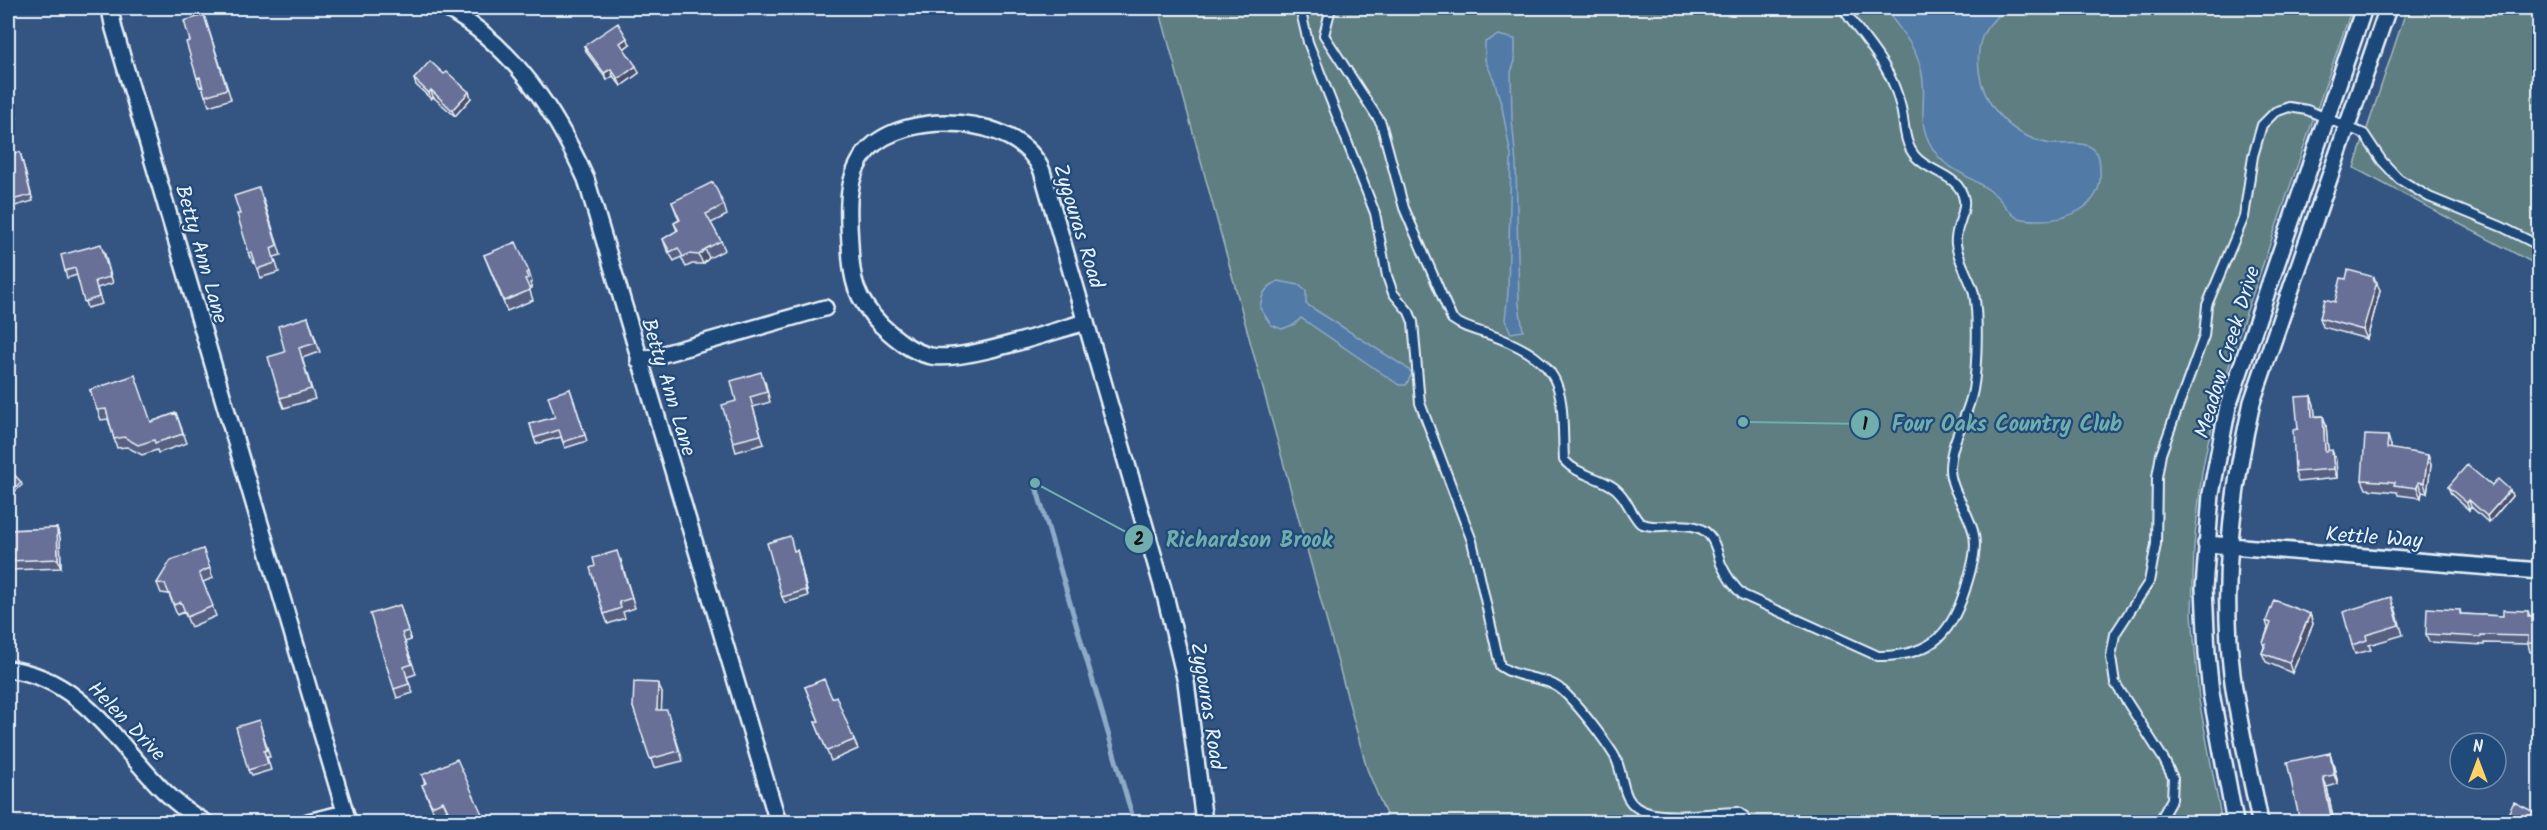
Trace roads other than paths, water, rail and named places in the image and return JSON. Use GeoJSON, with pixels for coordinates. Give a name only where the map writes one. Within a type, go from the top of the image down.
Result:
{"type":"FeatureCollection","features":[{"type":"Feature","properties":{"kind":"street","name":"Betty Ann Lane"},"geometry":{"type":"LineString","coordinates":[[113,8],[111,14],[114,29],[347,818]]}},
{"type":"Feature","properties":{"kind":"street","name":"Betty Ann Lane"},"geometry":{"type":"LineString","coordinates":[[446,8],[480,32],[514,62],[537,90],[562,128],[586,178],[778,822]]}},
{"type":"Feature","properties":{"kind":"street","name":"Meadow Creek Drive"},"geometry":{"type":"LineString","coordinates":[[2235,822],[2208,665],[2204,588],[2211,494],[2228,406],[2364,8]]}},
{"type":"Feature","properties":{"kind":"street","name":"Meadow Creek Drive"},"geometry":{"type":"LineString","coordinates":[[2260,822],[2232,677],[2228,618],[2228,546],[2238,464],[2252,402],[2388,8]]}},
{"type":"Feature","properties":{"kind":"street","name":"Zygouras Road"},"geometry":{"type":"LineString","coordinates":[[1086,322],[952,357],[928,355],[905,345],[894,337],[865,305],[856,290],[852,275],[848,202],[854,173],[866,153],[879,141],[895,132],[939,125],[987,127],[1008,135],[1026,146],[1042,171],[1086,322],[1180,653],[1191,710],[1204,822]]}},
{"type":"Feature","properties":{"kind":"street"},"geometry":{"type":"LineString","coordinates":[[2294,212],[2315,219]]}},
{"type":"Feature","properties":{"kind":"street"},"geometry":{"type":"LineString","coordinates":[[639,361],[825,308]]}},
{"type":"Feature","properties":{"kind":"street","name":"Kettle Way"},"geometry":{"type":"LineString","coordinates":[[2206,544],[2540,571]]}},
{"type":"Feature","properties":{"kind":"street","name":"Helen Drive"},"geometry":{"type":"LineString","coordinates":[[8,669],[38,675],[68,690],[177,803],[206,822]]}},
{"type":"Feature","properties":{"kind":"street"},"geometry":{"type":"LineString","coordinates":[[2229,792],[2253,787]]}},
{"type":"Feature","properties":{"kind":"street"},"geometry":{"type":"LineString","coordinates":[[308,822],[347,818]]}},
{"type":"Feature","properties":{"kind":"lane"},"geometry":{"type":"LineString","coordinates":[[1300,8],[1308,42],[1375,213],[1387,276],[1393,292],[1409,312],[1413,322],[1420,403],[1472,541],[1500,666],[1518,676],[1549,682],[1566,694],[1616,757],[1625,792],[1630,802],[1639,809],[1649,813],[1679,814],[1738,812],[1744,816],[1742,822]]}},
{"type":"Feature","properties":{"kind":"lane"},"geometry":{"type":"LineString","coordinates":[[1331,8],[1324,35],[1381,123],[1404,208],[1452,319],[1466,329],[1474,329],[1514,345],[1547,368],[1561,393],[1564,460],[1570,467],[1610,484],[1618,490],[1640,523],[1657,528],[1695,527],[1704,531],[1711,537],[1720,563],[1734,587],[1743,595],[1878,656],[1899,657],[1919,651],[1944,634],[1961,605],[1972,565],[1975,539],[1972,524],[1951,480],[1950,469],[1952,449],[1973,390],[1976,306],[1955,241],[1963,208],[1960,189],[1955,182],[1923,164],[1909,146],[1901,106],[1889,72],[1881,57],[1843,8]]}},
{"type":"Feature","properties":{"kind":"lane"},"geometry":{"type":"LineString","coordinates":[[2159,822],[2172,799],[2173,778],[2163,758],[2115,683],[2111,657],[2115,634],[2148,582],[2156,544],[2157,477],[2161,454],[2204,336],[2207,305],[2244,217],[2253,156],[2262,125],[2275,112],[2289,107],[2307,110],[2364,134],[2382,161],[2398,179],[2429,197],[2502,226],[2540,246]]}},
{"type":"Feature","properties":{"kind":"water"},"geometry":{"type":"Polygon","coordinates":[[[1885,8],[2011,8],[1990,24],[1980,42],[1979,66],[1986,96],[2004,120],[2030,138],[2052,144],[2087,145],[2097,153],[2100,169],[2099,183],[2096,194],[2090,202],[2082,209],[2061,218],[2027,220],[2018,218],[1988,189],[1943,161],[1930,145],[1926,134],[1920,65],[1907,39],[1885,8]]]}},
{"type":"Feature","properties":{"kind":"water"},"geometry":{"type":"Polygon","coordinates":[[[1498,35],[1515,39],[1515,61],[1511,72],[1512,119],[1516,164],[1519,304],[1523,331],[1511,333],[1505,320],[1508,293],[1511,156],[1502,107],[1485,60],[1485,42],[1498,35]]]}},
{"type":"Feature","properties":{"kind":"water"},"geometry":{"type":"Polygon","coordinates":[[[1278,281],[1299,285],[1306,291],[1306,304],[1404,366],[1412,373],[1406,385],[1399,385],[1301,318],[1295,324],[1282,329],[1271,325],[1260,308],[1265,292],[1278,281]]]}},
{"type":"Feature","properties":{"kind":"waterway"},"geometry":{"type":"LineString","coordinates":[[1035,483],[1134,822]]}},
{"type":"Feature","properties":{"kind":"place","name":"Four Oaks Country Club"},"geometry":{"type":"Point","coordinates":[1743,422]}},
{"type":"Feature","properties":{"kind":"place","name":"Richardson Brook"},"geometry":{"type":"Point","coordinates":[1035,483]}}]}
